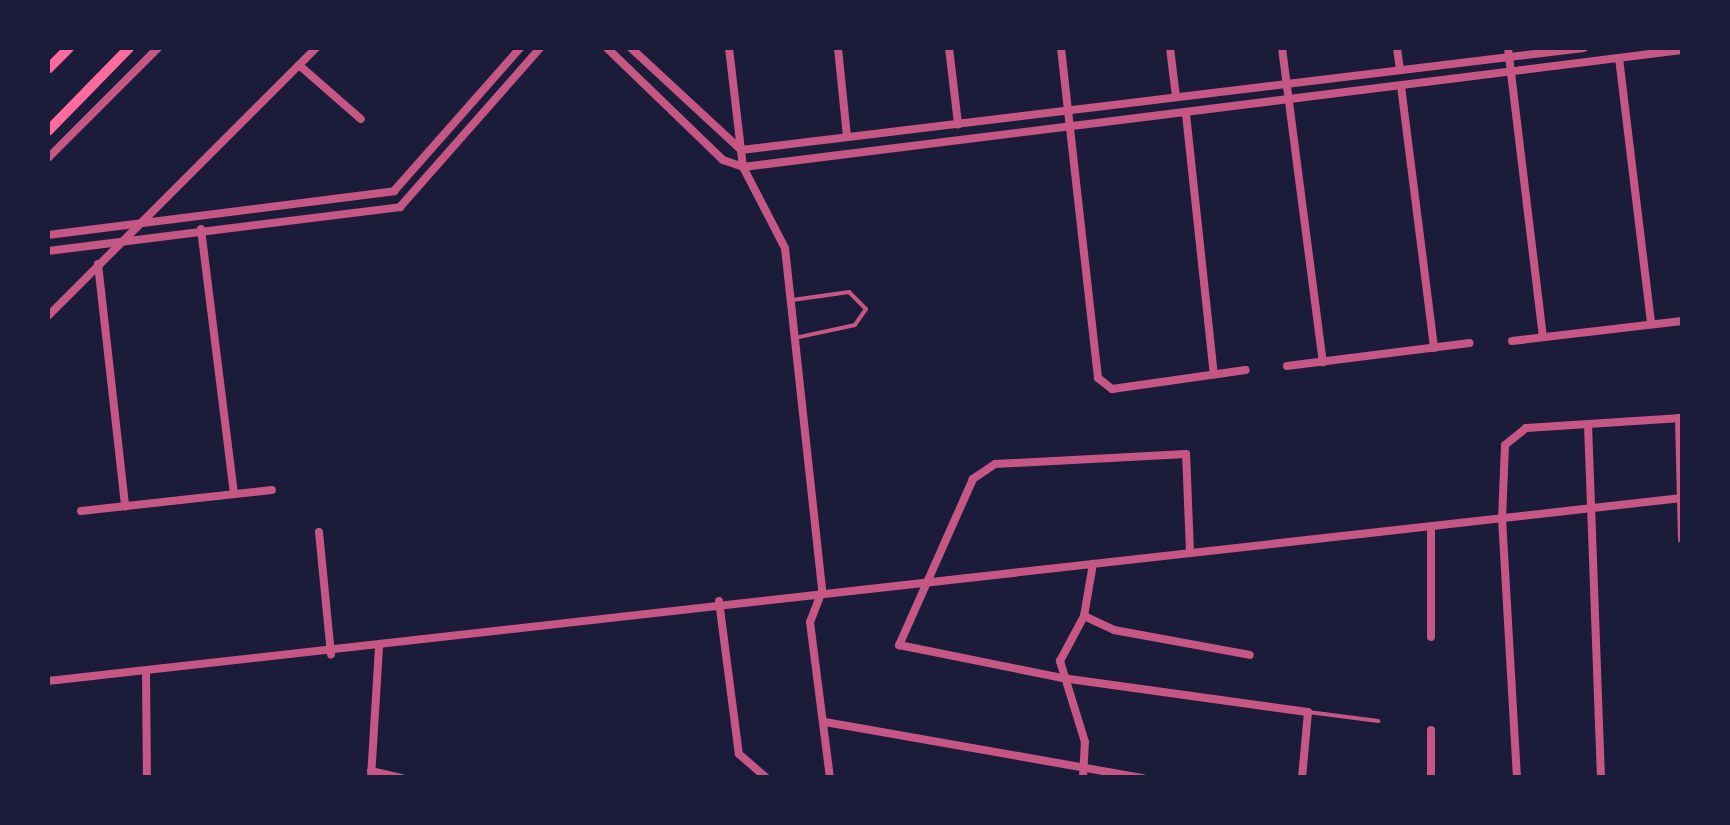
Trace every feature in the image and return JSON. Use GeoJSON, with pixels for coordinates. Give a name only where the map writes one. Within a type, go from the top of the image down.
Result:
{"type":"FeatureCollection","features":[{"type":"Feature","properties":{"kind":"main road"},"geometry":{"type":"LineString","coordinates":[[48,70],[70,48]]}},
{"type":"Feature","properties":{"kind":"main road"},"geometry":{"type":"LineString","coordinates":[[48,131],[129,48]]}},
{"type":"Feature","properties":{"kind":"street"},"geometry":{"type":"LineString","coordinates":[[48,158],[158,48]]}},
{"type":"Feature","properties":{"kind":"street"},"geometry":{"type":"LineString","coordinates":[[48,316],[316,48]]}},
{"type":"Feature","properties":{"kind":"street"},"geometry":{"type":"LineString","coordinates":[[48,235],[142,219],[394,191],[520,48]]}},
{"type":"Feature","properties":{"kind":"street"},"geometry":{"type":"LineString","coordinates":[[48,252],[124,238],[400,207],[540,48]]}},
{"type":"Feature","properties":{"kind":"street"},"geometry":{"type":"LineString","coordinates":[[607,48],[723,160],[743,167],[1682,50]]}},
{"type":"Feature","properties":{"kind":"street"},"geometry":{"type":"LineString","coordinates":[[631,48],[741,150],[1400,70],[1509,52],[1584,48]]}},
{"type":"Feature","properties":{"kind":"street"},"geometry":{"type":"LineString","coordinates":[[729,48],[743,167],[780,230],[791,300],[822,591],[809,617],[831,777]]}},
{"type":"Feature","properties":{"kind":"street"},"geometry":{"type":"LineString","coordinates":[[838,48],[847,137]]}},
{"type":"Feature","properties":{"kind":"street"},"geometry":{"type":"LineString","coordinates":[[949,48],[958,124]]}},
{"type":"Feature","properties":{"kind":"street"},"geometry":{"type":"LineString","coordinates":[[1061,48],[1098,375],[1105,387],[1246,370]]}},
{"type":"Feature","properties":{"kind":"street"},"geometry":{"type":"LineString","coordinates":[[1170,48],[1176,97]]}},
{"type":"Feature","properties":{"kind":"street"},"geometry":{"type":"LineString","coordinates":[[1282,48],[1322,362]]}},
{"type":"Feature","properties":{"kind":"street"},"geometry":{"type":"LineString","coordinates":[[1397,48],[1400,70]]}},
{"type":"Feature","properties":{"kind":"street"},"geometry":{"type":"LineString","coordinates":[[1509,52],[1543,336]]}},
{"type":"Feature","properties":{"kind":"street"},"geometry":{"type":"LineString","coordinates":[[1619,58],[1650,324]]}},
{"type":"Feature","properties":{"kind":"street"},"geometry":{"type":"LineString","coordinates":[[300,65],[361,120]]}},
{"type":"Feature","properties":{"kind":"street"},"geometry":{"type":"LineString","coordinates":[[1401,86],[1434,348]]}},
{"type":"Feature","properties":{"kind":"street"},"geometry":{"type":"LineString","coordinates":[[1186,114],[1214,374]]}},
{"type":"Feature","properties":{"kind":"street"},"geometry":{"type":"LineString","coordinates":[[202,229],[234,494]]}},
{"type":"Feature","properties":{"kind":"street"},"geometry":{"type":"LineString","coordinates":[[98,264],[125,506]]}},
{"type":"Feature","properties":{"kind":"street"},"geometry":{"type":"LineString","coordinates":[[1512,341],[1682,320]]}},
{"type":"Feature","properties":{"kind":"street"},"geometry":{"type":"LineString","coordinates":[[1287,366],[1470,343]]}},
{"type":"Feature","properties":{"kind":"street"},"geometry":{"type":"LineString","coordinates":[[1517,778],[1502,520],[1508,437],[1526,428],[1681,418],[1682,538]]}},
{"type":"Feature","properties":{"kind":"street"},"geometry":{"type":"LineString","coordinates":[[1588,424],[1600,778]]}},
{"type":"Feature","properties":{"kind":"street"},"geometry":{"type":"LineString","coordinates":[[1190,552],[1186,454],[995,464],[973,479],[926,579],[900,647],[1062,678],[1308,712],[1302,778]]}},
{"type":"Feature","properties":{"kind":"street"},"geometry":{"type":"LineString","coordinates":[[81,512],[272,490]]}},
{"type":"Feature","properties":{"kind":"street"},"geometry":{"type":"LineString","coordinates":[[48,681],[330,654],[718,601],[1431,528],[1592,505],[1682,498]]}},
{"type":"Feature","properties":{"kind":"street"},"geometry":{"type":"LineString","coordinates":[[1431,528],[1431,637]]}},
{"type":"Feature","properties":{"kind":"street"},"geometry":{"type":"LineString","coordinates":[[319,532],[330,654]]}},
{"type":"Feature","properties":{"kind":"street"},"geometry":{"type":"LineString","coordinates":[[1083,774],[1085,742],[1062,678],[1062,648],[1084,616],[1093,564]]}},
{"type":"Feature","properties":{"kind":"street"},"geometry":{"type":"LineString","coordinates":[[718,601],[739,754],[767,778]]}},
{"type":"Feature","properties":{"kind":"street"},"geometry":{"type":"LineString","coordinates":[[1084,616],[1114,630],[1250,655]]}},
{"type":"Feature","properties":{"kind":"street"},"geometry":{"type":"LineString","coordinates":[[379,646],[371,774],[402,778]]}},
{"type":"Feature","properties":{"kind":"street"},"geometry":{"type":"LineString","coordinates":[[146,671],[147,778]]}},
{"type":"Feature","properties":{"kind":"street"},"geometry":{"type":"LineString","coordinates":[[825,722],[1083,774],[1143,778]]}},
{"type":"Feature","properties":{"kind":"street"},"geometry":{"type":"LineString","coordinates":[[1431,730],[1431,778]]}},
{"type":"Feature","properties":{"kind":"lane"},"geometry":{"type":"LineString","coordinates":[[791,300],[848,292],[866,308],[855,325],[795,338]]}},
{"type":"Feature","properties":{"kind":"lane"},"geometry":{"type":"LineString","coordinates":[[1308,712],[1378,721]]}}]}
